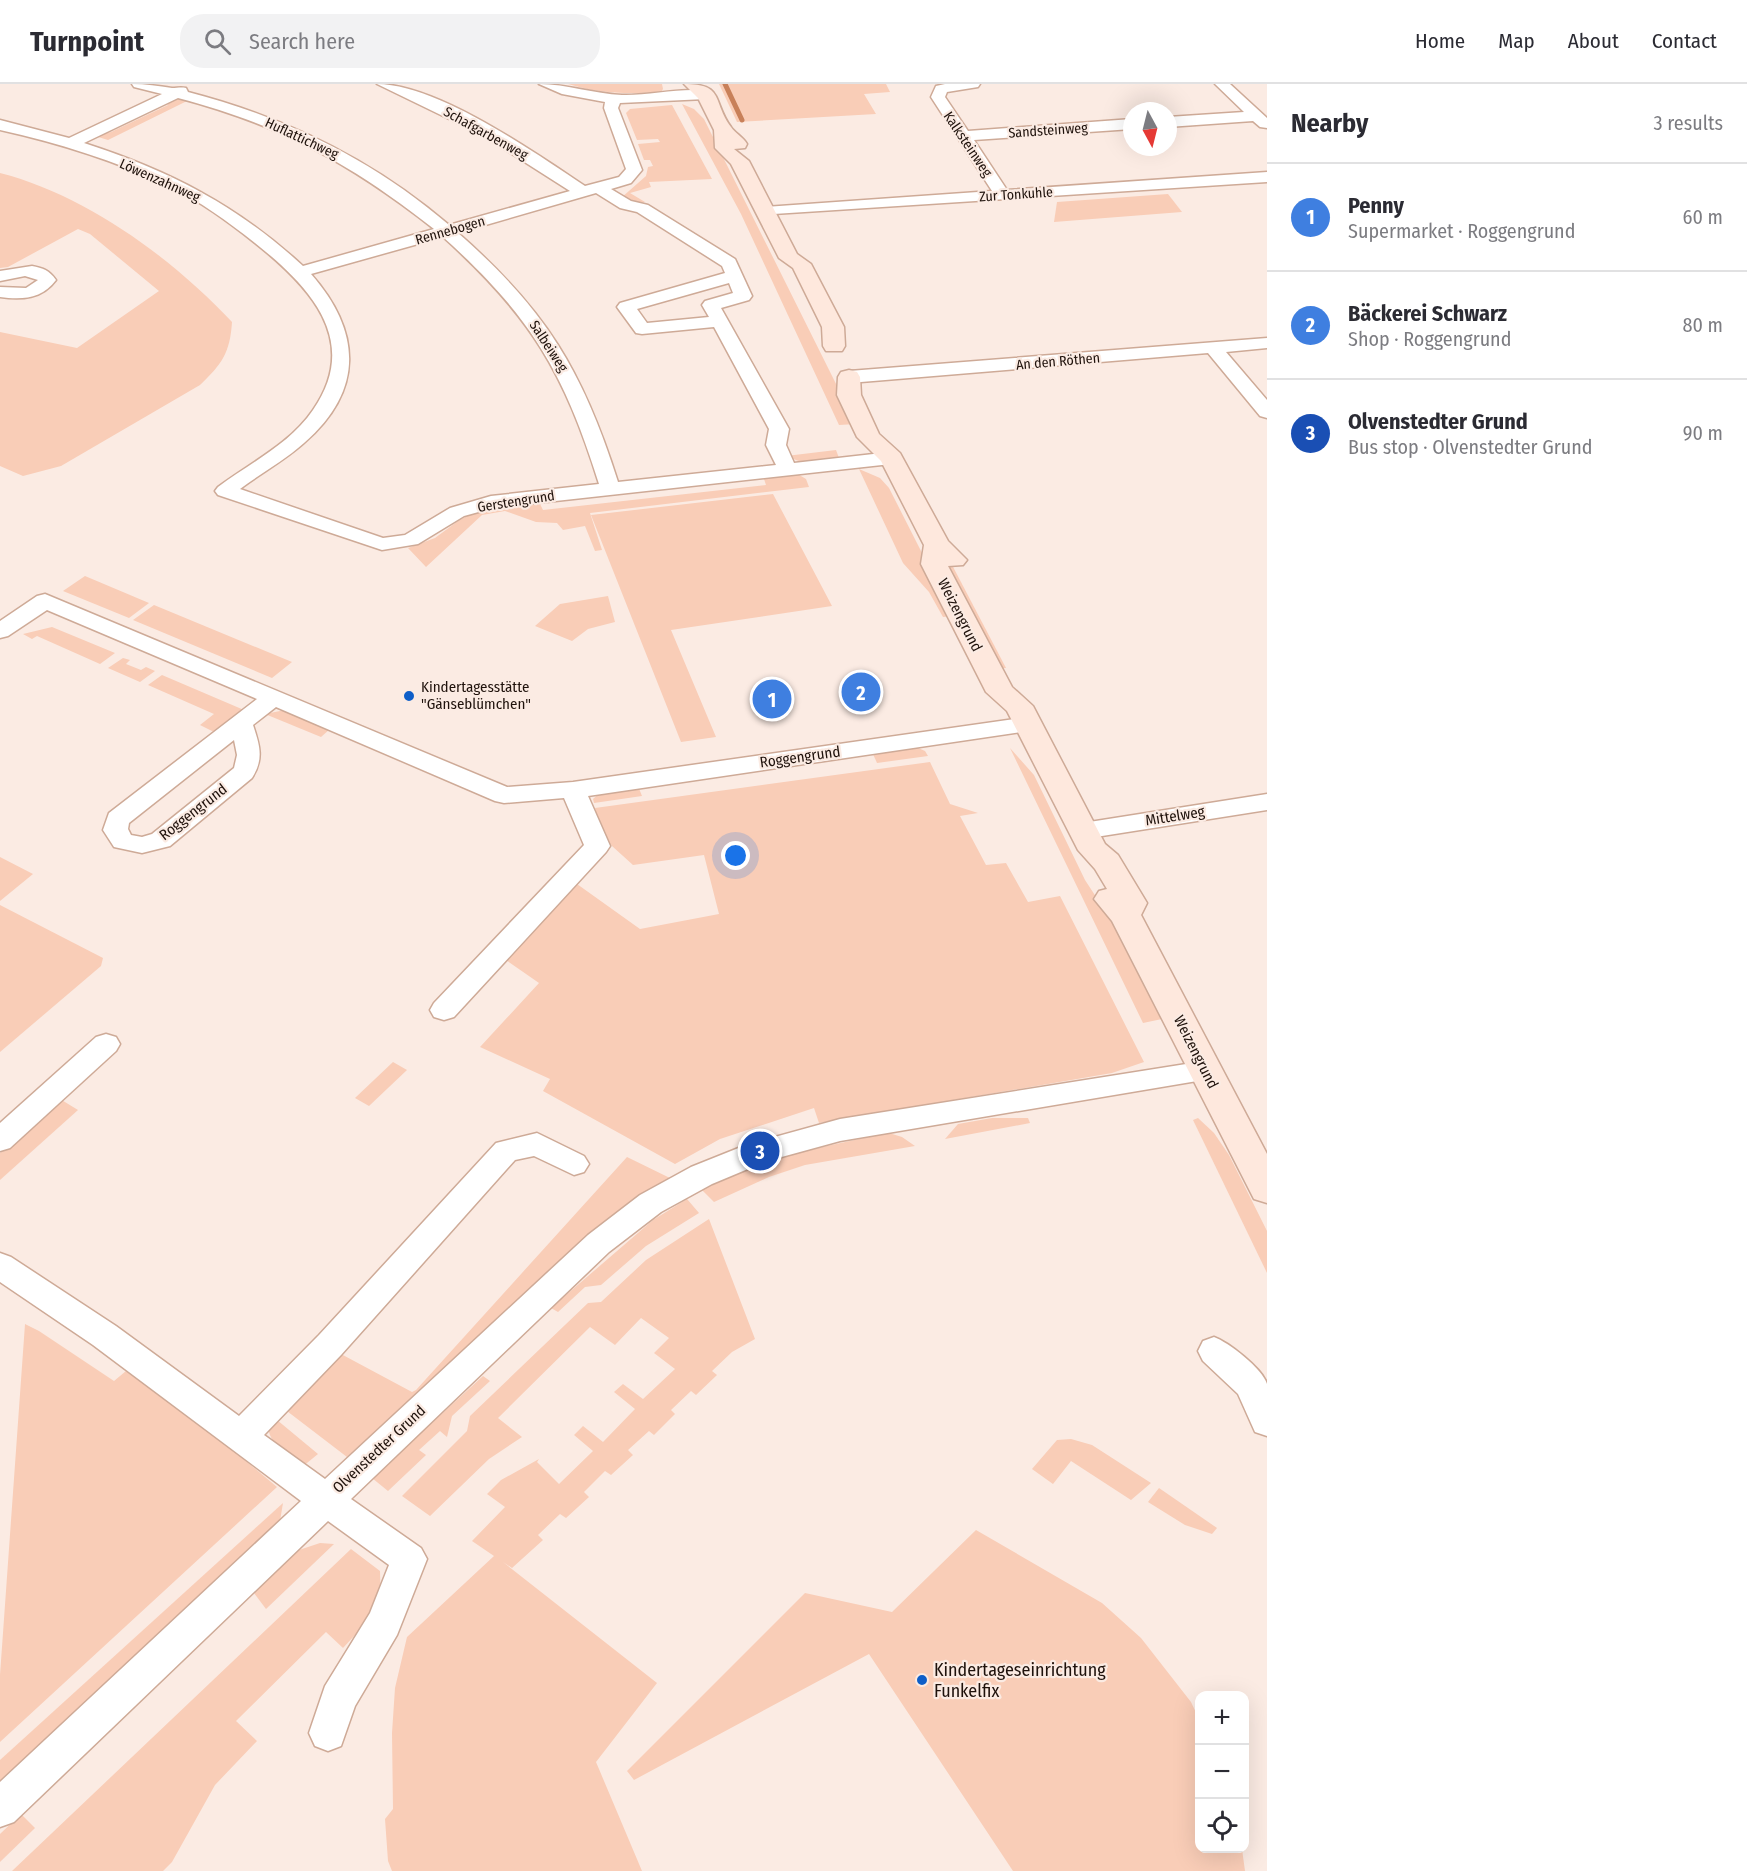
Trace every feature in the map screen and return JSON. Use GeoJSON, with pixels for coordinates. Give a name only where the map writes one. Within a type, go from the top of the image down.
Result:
{"type":"FeatureCollection","features":[{"type":"Feature","properties":{"kind":"main road","name":"Weizengrund"},"geometry":{"type":"LineString","coordinates":[[702,88],[723,130],[721,141],[728,156],[739,161],[789,258],[784,265],[789,276],[816,328],[834,346],[849,377],[849,395],[869,437],[891,458],[937,545],[934,564],[999,692],[1024,715],[1088,840],[1090,863],[1113,904],[1125,915],[1267,1189]]}},
{"type":"Feature","properties":{"kind":"street","name":"Huflattichweg"},"geometry":{"type":"LineString","coordinates":[[139,84],[279,125],[337,152],[391,188],[446,231]]}},
{"type":"Feature","properties":{"kind":"street"},"geometry":{"type":"LineString","coordinates":[[69,144],[196,84]]}},
{"type":"Feature","properties":{"kind":"street","name":"Schafgarbenweg"},"geometry":{"type":"LineString","coordinates":[[384,84],[452,112],[591,190]]}},
{"type":"Feature","properties":{"kind":"street"},"geometry":{"type":"LineString","coordinates":[[546,84],[574,94],[613,100],[702,88]]}},
{"type":"Feature","properties":{"kind":"street","name":"Kalksteinweg"},"geometry":{"type":"LineString","coordinates":[[973,84],[940,89],[938,98],[1002,195]]}},
{"type":"Feature","properties":{"kind":"street"},"geometry":{"type":"LineString","coordinates":[[1222,84],[1262,121]]}},
{"type":"Feature","properties":{"kind":"street","name":"Rennebogen"},"geometry":{"type":"LineString","coordinates":[[301,273],[625,180],[634,170],[611,108],[613,100]]}},
{"type":"Feature","properties":{"kind":"street"},"geometry":{"type":"LineString","coordinates":[[1177,122],[1262,121]]}},
{"type":"Feature","properties":{"kind":"street","name":"Löwenzahnweg"},"geometry":{"type":"LineString","coordinates":[[0,124],[69,144],[133,167],[196,194],[215,205],[301,273],[326,301],[339,331],[341,360],[331,395],[316,419],[295,443],[225,491]]}},
{"type":"Feature","properties":{"kind":"street","name":"Sandsteinweg"},"geometry":{"type":"LineString","coordinates":[[963,136],[1123,125]]}},
{"type":"Feature","properties":{"kind":"street","name":"Zur Tonkuhle"},"geometry":{"type":"LineString","coordinates":[[765,212],[1267,177]]}},
{"type":"Feature","properties":{"kind":"street"},"geometry":{"type":"LineString","coordinates":[[591,190],[626,205],[642,208],[729,264],[735,276],[743,296],[716,313],[642,329],[626,307],[735,276]]}},
{"type":"Feature","properties":{"kind":"street","name":"Salbeiweg"},"geometry":{"type":"LineString","coordinates":[[446,231],[516,297],[564,367],[591,424],[610,488]]}},
{"type":"Feature","properties":{"kind":"street"},"geometry":{"type":"LineString","coordinates":[[0,276],[29,271],[39,272],[47,280],[40,288],[30,292],[0,292]]}},
{"type":"Feature","properties":{"kind":"street"},"geometry":{"type":"LineString","coordinates":[[702,285],[779,429],[776,444],[787,468]]}},
{"type":"Feature","properties":{"kind":"street","name":"An den Röthen"},"geometry":{"type":"LineString","coordinates":[[849,377],[1267,343]]}},
{"type":"Feature","properties":{"kind":"street"},"geometry":{"type":"LineString","coordinates":[[1213,348],[1267,412]]}},
{"type":"Feature","properties":{"kind":"street","name":"Gerstengrund"},"geometry":{"type":"LineString","coordinates":[[225,491],[382,544],[411,540],[457,512],[491,502],[891,458]]}},
{"type":"Feature","properties":{"kind":"street","name":"Roggengrund"},"geometry":{"type":"LineString","coordinates":[[0,631],[45,601],[504,795],[573,790],[1024,715]]}},
{"type":"Feature","properties":{"kind":"street","name":"Roggengrund"},"geometry":{"type":"LineString","coordinates":[[240,723],[250,754],[250,764],[243,773],[161,840],[141,845],[123,840],[115,830],[118,819],[240,723],[273,698]]}},
{"type":"Feature","properties":{"kind":"street"},"geometry":{"type":"LineString","coordinates":[[444,1010],[597,846],[573,790]]}},
{"type":"Feature","properties":{"kind":"street","name":"Mittelweg"},"geometry":{"type":"LineString","coordinates":[[1088,840],[1267,802]]}},
{"type":"Feature","properties":{"kind":"street"},"geometry":{"type":"LineString","coordinates":[[0,1140],[106,1044]]}},
{"type":"Feature","properties":{"kind":"street","name":"Olvenstedter Grund"},"geometry":{"type":"LineString","coordinates":[[0,1808],[324,1501],[605,1238],[629,1219],[703,1176],[760,1151],[840,1130],[1205,1071]]}},
{"type":"Feature","properties":{"kind":"street"},"geometry":{"type":"LineString","coordinates":[[241,1436],[330,1344],[506,1151],[537,1144],[574,1164]]}},
{"type":"Feature","properties":{"kind":"street","name":"Olvenstedter Grund"},"geometry":{"type":"LineString","coordinates":[[0,1266],[71,1310],[241,1436],[324,1501],[409,1559],[384,1623],[338,1699],[328,1733]]}},
{"type":"Feature","properties":{"kind":"street"},"geometry":{"type":"LineString","coordinates":[[1214,1351],[1251,1385],[1267,1422]]}},
{"type":"Feature","properties":{"kind":"shaded area"},"geometry":{"type":"Polygon","coordinates":[[[568,84],[662,84],[663,89],[661,92],[614,92],[591,90],[568,84]]]}},
{"type":"Feature","properties":{"kind":"shaded area"},"geometry":{"type":"Polygon","coordinates":[[[719,84],[886,84],[890,92],[864,94],[876,114],[737,122],[719,84]]]}},
{"type":"Feature","properties":{"kind":"shaded area"},"geometry":{"type":"Polygon","coordinates":[[[179,99],[187,101],[108,140],[95,136],[111,132],[168,105],[166,102],[179,99]]]}},
{"type":"Feature","properties":{"kind":"shaded area"},"geometry":{"type":"Polygon","coordinates":[[[682,104],[694,109],[704,119],[856,424],[839,425],[741,214],[682,104]]]}},
{"type":"Feature","properties":{"kind":"shaded area"},"geometry":{"type":"Polygon","coordinates":[[[672,105],[712,179],[649,182],[651,187],[630,193],[645,202],[632,204],[621,198],[646,176],[648,167],[653,166],[650,160],[644,160],[638,144],[660,142],[658,139],[637,140],[626,113],[630,109],[672,105]]]}},
{"type":"Feature","properties":{"kind":"shaded area"},"geometry":{"type":"Polygon","coordinates":[[[0,173],[32,183],[64,197],[126,232],[183,275],[232,322],[227,350],[214,371],[200,385],[61,466],[23,476],[0,466],[0,332],[77,348],[159,291],[90,234],[78,229],[8,267],[0,268],[0,173]]]}},
{"type":"Feature","properties":{"kind":"shaded area"},"geometry":{"type":"Polygon","coordinates":[[[1168,194],[1182,212],[1054,222],[1057,202],[1168,194]]]}},
{"type":"Feature","properties":{"kind":"shaded area"},"geometry":{"type":"Polygon","coordinates":[[[836,450],[839,458],[801,462],[786,456],[836,450]]]}},
{"type":"Feature","properties":{"kind":"shaded area"},"geometry":{"type":"Polygon","coordinates":[[[859,469],[880,478],[889,488],[954,616],[943,617],[929,592],[903,563],[859,469]]]}},
{"type":"Feature","properties":{"kind":"shaded area"},"geometry":{"type":"Polygon","coordinates":[[[796,473],[806,479],[809,487],[590,513],[602,550],[595,551],[585,526],[563,530],[557,523],[536,522],[505,511],[482,515],[426,567],[408,548],[435,538],[458,521],[480,509],[539,502],[543,510],[766,485],[763,476],[796,473]]]}},
{"type":"Feature","properties":{"kind":"shaded area"},"geometry":{"type":"Polygon","coordinates":[[[773,494],[832,606],[671,630],[716,737],[681,742],[591,515],[773,494]]]}},
{"type":"Feature","properties":{"kind":"shaded area"},"geometry":{"type":"Polygon","coordinates":[[[943,562],[951,563],[1006,668],[995,669],[943,562]]]}},
{"type":"Feature","properties":{"kind":"shaded area"},"geometry":{"type":"Polygon","coordinates":[[[85,576],[149,603],[129,618],[63,591],[85,576]]]}},
{"type":"Feature","properties":{"kind":"shaded area"},"geometry":{"type":"Polygon","coordinates":[[[608,596],[615,622],[588,629],[572,641],[535,626],[560,604],[608,596]]]}},
{"type":"Feature","properties":{"kind":"shaded area"},"geometry":{"type":"Polygon","coordinates":[[[154,605],[292,662],[272,678],[133,620],[154,605]]]}},
{"type":"Feature","properties":{"kind":"shaded area"},"geometry":{"type":"Polygon","coordinates":[[[52,627],[115,653],[100,664],[37,636],[32,639],[23,634],[52,627]]]}},
{"type":"Feature","properties":{"kind":"shaded area"},"geometry":{"type":"Polygon","coordinates":[[[123,658],[130,660],[126,664],[141,670],[146,667],[155,671],[140,682],[108,668],[123,658]]]}},
{"type":"Feature","properties":{"kind":"shaded area"},"geometry":{"type":"Polygon","coordinates":[[[162,675],[244,710],[216,733],[200,725],[214,714],[148,685],[162,675]]]}},
{"type":"Feature","properties":{"kind":"shaded area"},"geometry":{"type":"Polygon","coordinates":[[[285,710],[330,729],[321,737],[265,714],[285,710]]]}},
{"type":"Feature","properties":{"kind":"shaded area"},"geometry":{"type":"Polygon","coordinates":[[[916,747],[925,751],[928,756],[877,763],[873,754],[916,747]]]}},
{"type":"Feature","properties":{"kind":"shaded area"},"geometry":{"type":"Polygon","coordinates":[[[1010,748],[1034,775],[1085,880],[1123,938],[1162,1019],[1143,1023],[1010,748]]]}},
{"type":"Feature","properties":{"kind":"shaded area"},"geometry":{"type":"Polygon","coordinates":[[[930,762],[950,804],[978,813],[960,816],[986,865],[1006,863],[1028,902],[1060,896],[1144,1062],[1112,1073],[819,1123],[814,1108],[720,1139],[675,1164],[543,1091],[550,1079],[480,1047],[539,983],[503,958],[577,884],[640,929],[719,914],[704,855],[633,865],[602,837],[595,808],[930,762]]]}},
{"type":"Feature","properties":{"kind":"shaded area"},"geometry":{"type":"Polygon","coordinates":[[[638,786],[642,796],[594,803],[593,799],[602,791],[638,786]]]}},
{"type":"Feature","properties":{"kind":"shaded area"},"geometry":{"type":"Polygon","coordinates":[[[0,857],[33,874],[0,901],[0,857]]]}},
{"type":"Feature","properties":{"kind":"shaded area"},"geometry":{"type":"Polygon","coordinates":[[[0,905],[103,958],[101,966],[0,1052],[0,905]]]}},
{"type":"Feature","properties":{"kind":"shaded area"},"geometry":{"type":"Polygon","coordinates":[[[393,1062],[407,1070],[369,1106],[355,1098],[393,1062]]]}},
{"type":"Feature","properties":{"kind":"shaded area"},"geometry":{"type":"Polygon","coordinates":[[[60,1099],[78,1110],[0,1180],[0,1153],[60,1099]]]}},
{"type":"Feature","properties":{"kind":"shaded area"},"geometry":{"type":"Polygon","coordinates":[[[992,1118],[1028,1118],[1030,1123],[945,1139],[958,1124],[992,1118]]]}},
{"type":"Feature","properties":{"kind":"shaded area"},"geometry":{"type":"Polygon","coordinates":[[[1198,1118],[1214,1133],[1229,1155],[1267,1231],[1267,1273],[1193,1120],[1198,1118]]]}},
{"type":"Feature","properties":{"kind":"shaded area"},"geometry":{"type":"Polygon","coordinates":[[[889,1133],[902,1137],[915,1146],[805,1165],[769,1177],[714,1202],[702,1190],[793,1155],[889,1133]]]}},
{"type":"Feature","properties":{"kind":"shaded area"},"geometry":{"type":"Polygon","coordinates":[[[627,1157],[672,1179],[417,1394],[347,1457],[283,1408],[341,1354],[412,1392],[416,1390],[627,1157]]]}},
{"type":"Feature","properties":{"kind":"shaded area"},"geometry":{"type":"Polygon","coordinates":[[[687,1199],[699,1213],[646,1246],[601,1285],[585,1287],[558,1312],[551,1308],[653,1220],[687,1199]]]}},
{"type":"Feature","properties":{"kind":"shaded area"},"geometry":{"type":"Polygon","coordinates":[[[709,1219],[755,1339],[732,1352],[712,1371],[717,1375],[696,1395],[691,1391],[671,1410],[675,1414],[654,1435],[649,1431],[628,1450],[633,1455],[611,1475],[605,1471],[584,1492],[589,1497],[566,1518],[560,1514],[538,1535],[543,1540],[512,1568],[503,1562],[657,1683],[596,1762],[642,1871],[392,1871],[388,1861],[385,1819],[393,1809],[392,1733],[395,1688],[407,1637],[494,1556],[472,1541],[505,1507],[487,1494],[501,1480],[539,1459],[537,1462],[559,1484],[593,1451],[574,1435],[583,1426],[603,1442],[635,1409],[614,1392],[623,1384],[643,1399],[675,1369],[654,1353],[669,1338],[641,1318],[615,1345],[590,1327],[498,1418],[522,1437],[489,1459],[430,1516],[402,1496],[467,1431],[470,1416],[588,1303],[601,1302],[646,1260],[709,1219]]]}},
{"type":"Feature","properties":{"kind":"shaded area"},"geometry":{"type":"Polygon","coordinates":[[[25,1324],[114,1381],[126,1371],[199,1422],[277,1487],[0,1742],[0,1675],[25,1324]]]}},
{"type":"Feature","properties":{"kind":"shaded area"},"geometry":{"type":"Polygon","coordinates":[[[483,1376],[490,1381],[452,1416],[447,1437],[440,1431],[419,1450],[426,1455],[388,1491],[372,1478],[483,1376]]]}},
{"type":"Feature","properties":{"kind":"shaded area"},"geometry":{"type":"Polygon","coordinates":[[[271,1415],[318,1454],[302,1467],[289,1457],[276,1445],[269,1431],[268,1423],[271,1415]]]}},
{"type":"Feature","properties":{"kind":"shaded area"},"geometry":{"type":"Polygon","coordinates":[[[1071,1439],[1092,1445],[1151,1483],[1131,1500],[1071,1461],[1053,1484],[1032,1469],[1057,1440],[1071,1439]]]}},
{"type":"Feature","properties":{"kind":"shaded area"},"geometry":{"type":"Polygon","coordinates":[[[1159,1488],[1217,1528],[1212,1534],[1185,1525],[1148,1502],[1159,1488]]]}},
{"type":"Feature","properties":{"kind":"shaded area"},"geometry":{"type":"Polygon","coordinates":[[[283,1503],[280,1521],[270,1534],[0,1784],[0,1760],[283,1503]]]}},
{"type":"Feature","properties":{"kind":"shaded area"},"geometry":{"type":"Polygon","coordinates":[[[976,1530],[1102,1603],[1141,1638],[1191,1702],[1195,1710],[1195,1853],[1243,1853],[1245,1871],[1013,1871],[869,1654],[634,1780],[627,1771],[805,1593],[892,1612],[976,1530]]]}},
{"type":"Feature","properties":{"kind":"shaded area"},"geometry":{"type":"Polygon","coordinates":[[[320,1543],[334,1544],[266,1609],[254,1593],[299,1550],[320,1543]]]}},
{"type":"Feature","properties":{"kind":"shaded area"},"geometry":{"type":"Polygon","coordinates":[[[351,1549],[380,1571],[381,1607],[343,1648],[326,1632],[236,1721],[257,1741],[215,1785],[172,1862],[163,1871],[12,1871],[351,1549]]]}},
{"type":"Feature","properties":{"kind":"shaded area"},"geometry":{"type":"Polygon","coordinates":[[[21,1814],[35,1828],[0,1862],[0,1834],[21,1814]]]}},
{"type":"Feature","properties":{"kind":"waterway"},"geometry":{"type":"LineString","coordinates":[[725,84],[742,120]]}},
{"type":"Feature","properties":{"kind":"place","name":"Bäckerei Schwarz"},"geometry":{"type":"Point","coordinates":[861,692]}},
{"type":"Feature","properties":{"kind":"place","name":"Kindertagesstätte \"Gänseblümchen\""},"geometry":{"type":"Point","coordinates":[409,696]}},
{"type":"Feature","properties":{"kind":"place","name":"Penny"},"geometry":{"type":"Point","coordinates":[772,699]}},
{"type":"Feature","properties":{"kind":"place","name":"Olvenstedter Grund"},"geometry":{"type":"Point","coordinates":[760,1151]}},
{"type":"Feature","properties":{"kind":"place","name":"Kindertageseinrichtung Funkelfix"},"geometry":{"type":"Point","coordinates":[922,1680]}}]}
